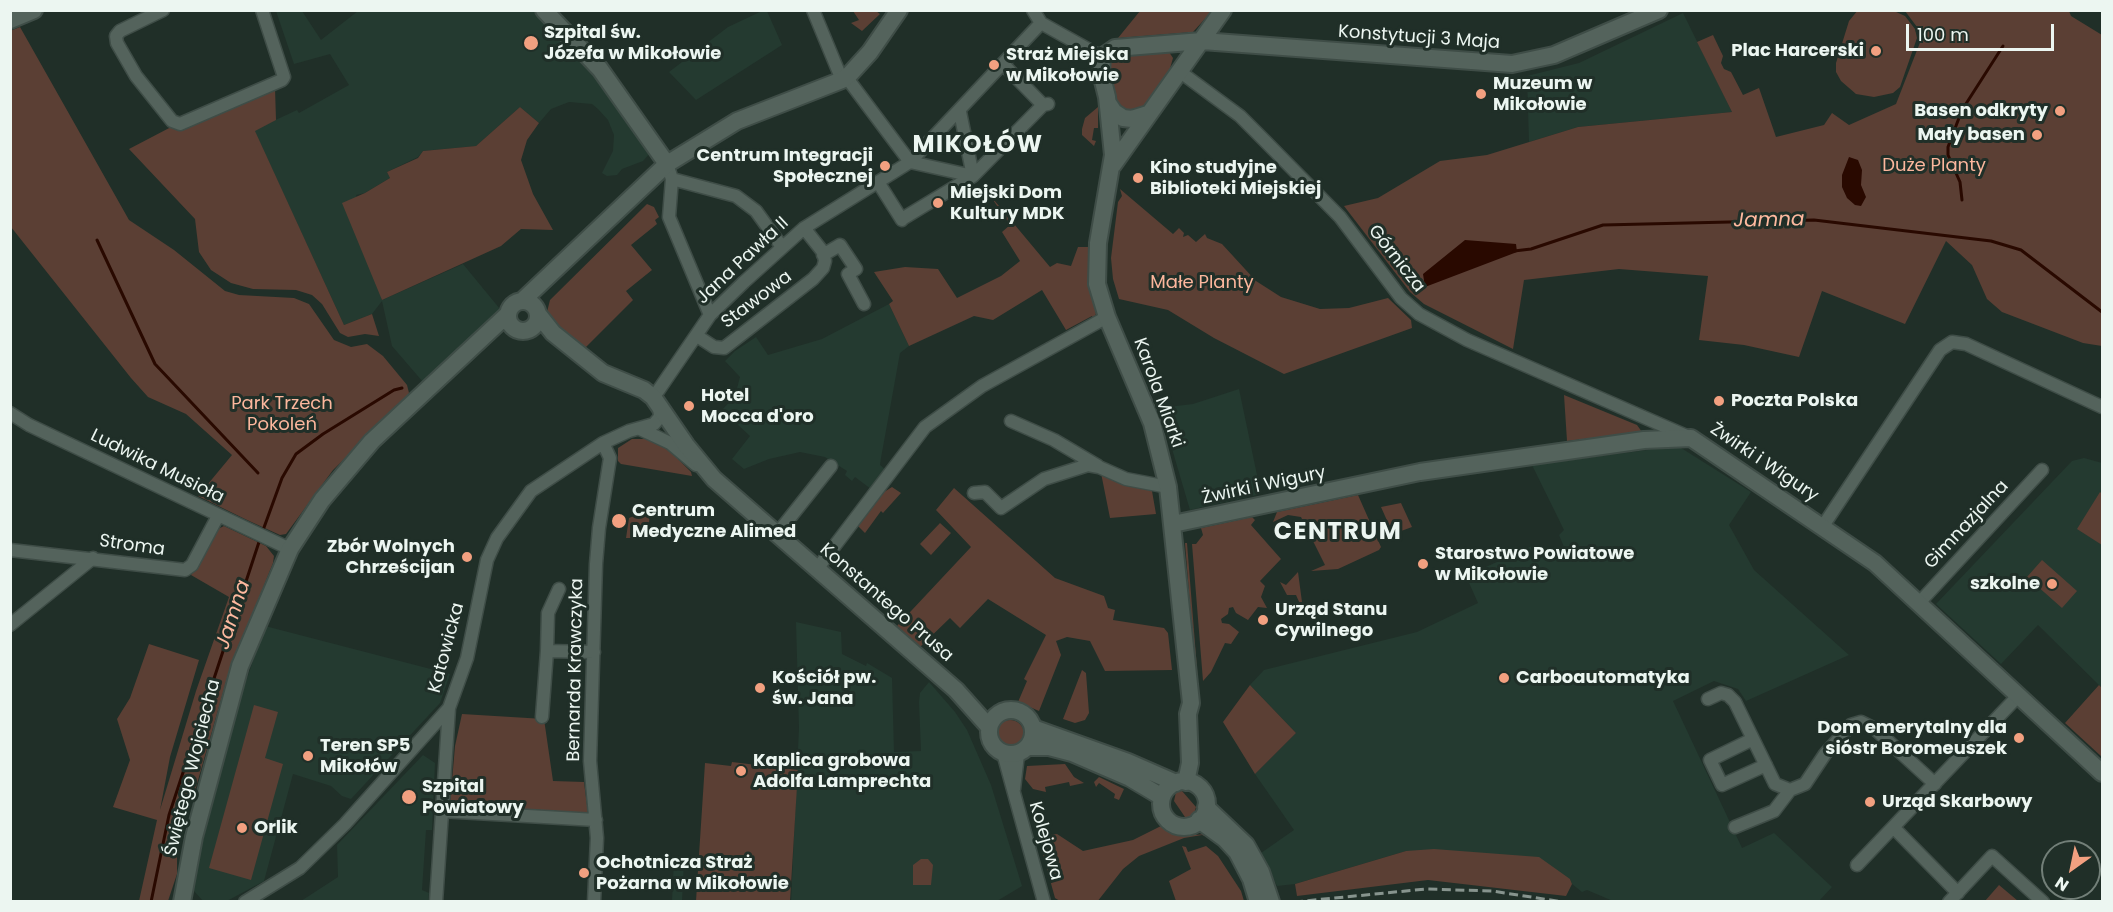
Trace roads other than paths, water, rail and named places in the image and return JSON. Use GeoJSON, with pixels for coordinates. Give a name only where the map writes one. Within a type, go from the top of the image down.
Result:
{"type":"FeatureCollection","features":[{"type":"Feature","properties":{"kind":"street"},"geometry":{"type":"LineString","coordinates":[[10,20],[34,10]]}},
{"type":"Feature","properties":{"kind":"street"},"geometry":{"type":"LineString","coordinates":[[163,10],[120,31],[116,36],[117,43],[136,76],[172,121],[180,124],[282,80],[284,77],[262,10]]}},
{"type":"Feature","properties":{"kind":"street"},"geometry":{"type":"LineString","coordinates":[[544,10],[600,69],[670,172],[669,217],[710,315]]}},
{"type":"Feature","properties":{"kind":"street"},"geometry":{"type":"LineString","coordinates":[[813,10],[846,81],[910,162],[973,176]]}},
{"type":"Feature","properties":{"kind":"street"},"geometry":{"type":"LineString","coordinates":[[511,321],[526,331],[540,284],[670,172],[737,121],[846,81],[870,52],[899,10]]}},
{"type":"Feature","properties":{"kind":"street"},"geometry":{"type":"LineString","coordinates":[[1033,10],[1041,23],[1102,57]]}},
{"type":"Feature","properties":{"kind":"street"},"geometry":{"type":"LineString","coordinates":[[1102,57],[1101,73],[1108,103],[1114,112],[1123,118],[1132,119],[1148,114],[1223,10]]}},
{"type":"Feature","properties":{"kind":"street","name":"Konstytucji 3 Maja"},"geometry":{"type":"LineString","coordinates":[[1157,43],[1202,41],[1512,64],[1564,51],[1659,10]]}},
{"type":"Feature","properties":{"kind":"street","name":"Jana Pawła II"},"geometry":{"type":"LineString","coordinates":[[658,397],[710,315],[804,228],[910,162],[960,112],[1041,23]]}},
{"type":"Feature","properties":{"kind":"street"},"geometry":{"type":"LineString","coordinates":[[1102,57],[1115,48],[1157,43],[1174,53],[1179,71]]}},
{"type":"Feature","properties":{"kind":"street"},"geometry":{"type":"LineString","coordinates":[[878,182],[902,219],[973,176],[1046,104],[1005,63]]}},
{"type":"Feature","properties":{"kind":"street","name":"Górnicza"},"geometry":{"type":"LineString","coordinates":[[1179,71],[1240,116],[1340,217],[1401,298],[1419,314],[1488,350],[1691,438]]}},
{"type":"Feature","properties":{"kind":"street","name":"Karola Miarki"},"geometry":{"type":"LineString","coordinates":[[1108,103],[1113,154],[1096,267],[1099,291],[1107,317],[1144,402],[1159,444],[1168,488],[1191,703],[1188,714],[1190,763],[1188,785]]}},
{"type":"Feature","properties":{"kind":"street"},"geometry":{"type":"LineString","coordinates":[[960,112],[973,176]]}},
{"type":"Feature","properties":{"kind":"street","name":"Karola Miarki"},"geometry":{"type":"LineString","coordinates":[[1110,171],[1117,156],[1148,114]]}},
{"type":"Feature","properties":{"kind":"street"},"geometry":{"type":"LineString","coordinates":[[670,172],[736,196],[756,211],[782,247]]}},
{"type":"Feature","properties":{"kind":"street"},"geometry":{"type":"LineString","coordinates":[[804,228],[823,255],[840,245],[856,269],[848,274],[864,304]]}},
{"type":"Feature","properties":{"kind":"street","name":"Stawowa"},"geometry":{"type":"LineString","coordinates":[[697,336],[714,347],[724,348],[813,279],[824,268],[823,255]]}},
{"type":"Feature","properties":{"kind":"street","name":"Świętego Wojciecha"},"geometry":{"type":"LineString","coordinates":[[184,902],[194,837],[240,666],[290,549],[322,500],[372,441],[485,335],[511,321],[514,304],[533,313]]}},
{"type":"Feature","properties":{"kind":"street","name":"Konstantego Prusa"},"geometry":{"type":"LineString","coordinates":[[533,313],[552,333],[603,373],[658,397],[686,445],[707,471],[956,690],[989,727]]}},
{"type":"Feature","properties":{"kind":"street"},"geometry":{"type":"LineString","coordinates":[[817,569],[926,427],[982,386],[1107,317]]}},
{"type":"Feature","properties":{"kind":"street"},"geometry":{"type":"LineString","coordinates":[[1823,526],[1940,350],[1952,342],[1966,344],[2103,407]]}},
{"type":"Feature","properties":{"kind":"street","name":"Katowicka"},"geometry":{"type":"LineString","coordinates":[[245,902],[300,868],[345,824],[449,708],[467,657],[487,560],[497,538],[531,490],[603,443],[657,421],[660,417],[658,397]]}},
{"type":"Feature","properties":{"kind":"street","name":"Ludwika Musioła"},"geometry":{"type":"LineString","coordinates":[[10,413],[30,425],[290,549]]}},
{"type":"Feature","properties":{"kind":"street"},"geometry":{"type":"LineString","coordinates":[[1011,421],[1054,440],[1126,479],[1168,488]]}},
{"type":"Feature","properties":{"kind":"street"},"geometry":{"type":"LineString","coordinates":[[640,429],[670,443],[691,462],[707,471]]}},
{"type":"Feature","properties":{"kind":"street","name":"Żwirki i Wigury"},"geometry":{"type":"LineString","coordinates":[[1173,524],[1420,472],[1644,440],[1691,438],[1875,563],[2103,773]]}},
{"type":"Feature","properties":{"kind":"street","name":"Bernarda Krawczyka"},"geometry":{"type":"LineString","coordinates":[[594,902],[597,820],[590,760],[599,528],[610,453],[603,443]]}},
{"type":"Feature","properties":{"kind":"street"},"geometry":{"type":"LineString","coordinates":[[974,493],[985,492],[1001,508],[1044,479],[1088,465],[1099,466]]}},
{"type":"Feature","properties":{"kind":"street"},"geometry":{"type":"LineString","coordinates":[[777,534],[831,466]]}},
{"type":"Feature","properties":{"kind":"street","name":"Gimnazjalna"},"geometry":{"type":"LineString","coordinates":[[1919,603],[2042,470]]}},
{"type":"Feature","properties":{"kind":"street","name":"Stroma"},"geometry":{"type":"LineString","coordinates":[[10,550],[185,570],[192,565],[218,516]]}},
{"type":"Feature","properties":{"kind":"street"},"geometry":{"type":"LineString","coordinates":[[10,625],[93,558]]}},
{"type":"Feature","properties":{"kind":"street"},"geometry":{"type":"LineString","coordinates":[[542,717],[548,613],[559,589]]}},
{"type":"Feature","properties":{"kind":"street"},"geometry":{"type":"LineString","coordinates":[[547,651],[594,652]]}},
{"type":"Feature","properties":{"kind":"street","name":"Konstantego Prusa"},"geometry":{"type":"LineString","coordinates":[[956,690],[999,712]]}},
{"type":"Feature","properties":{"kind":"street"},"geometry":{"type":"LineString","coordinates":[[1708,699],[1721,693],[1728,694],[1735,702],[1775,784],[1791,790]]}},
{"type":"Feature","properties":{"kind":"street"},"geometry":{"type":"LineString","coordinates":[[1857,866],[2019,695]]}},
{"type":"Feature","properties":{"kind":"street"},"geometry":{"type":"LineString","coordinates":[[436,902],[449,708]]}},
{"type":"Feature","properties":{"kind":"street"},"geometry":{"type":"LineString","coordinates":[[1033,728],[1031,722],[1020,712],[1013,710],[999,712],[989,727],[990,741],[1016,751],[1048,747],[1072,753],[1130,778],[1162,798]]}},
{"type":"Feature","properties":{"kind":"street"},"geometry":{"type":"LineString","coordinates":[[1736,827],[1774,811],[1791,790],[1805,784],[1825,754],[1851,725],[1861,722],[1875,729],[1935,784]]}},
{"type":"Feature","properties":{"kind":"street"},"geometry":{"type":"LineString","coordinates":[[1033,728],[1188,785],[1203,814],[1237,852],[1251,879],[1258,902]]}},
{"type":"Feature","properties":{"kind":"street"},"geometry":{"type":"LineString","coordinates":[[1016,751],[1033,728]]}},
{"type":"Feature","properties":{"kind":"street"},"geometry":{"type":"LineString","coordinates":[[432,729],[446,735]]}},
{"type":"Feature","properties":{"kind":"street"},"geometry":{"type":"LineString","coordinates":[[423,739],[433,739],[445,750]]}},
{"type":"Feature","properties":{"kind":"street"},"geometry":{"type":"LineString","coordinates":[[1753,739],[1710,760],[1722,786],[1766,765]]}},
{"type":"Feature","properties":{"kind":"street","name":"Kolejowa"},"geometry":{"type":"LineString","coordinates":[[1016,751],[1014,790],[1044,902]]}},
{"type":"Feature","properties":{"kind":"street"},"geometry":{"type":"LineString","coordinates":[[1162,798],[1188,785]]}},
{"type":"Feature","properties":{"kind":"street"},"geometry":{"type":"LineString","coordinates":[[1162,798],[1162,811],[1169,822],[1181,827],[1203,814]]}},
{"type":"Feature","properties":{"kind":"street"},"geometry":{"type":"LineString","coordinates":[[441,811],[597,820]]}},
{"type":"Feature","properties":{"kind":"street"},"geometry":{"type":"LineString","coordinates":[[1203,814],[1246,845],[1261,872],[1271,902]]}},
{"type":"Feature","properties":{"kind":"street"},"geometry":{"type":"LineString","coordinates":[[1894,828],[1953,897],[1992,856],[2043,902]]}},
{"type":"Feature","properties":{"kind":"waterway"},"geometry":{"type":"LineString","coordinates":[[1962,200],[1960,182],[1948,155],[1948,147],[1962,110],[2003,46]]}},
{"type":"Feature","properties":{"kind":"waterway","name":"Jamna"},"geometry":{"type":"LineString","coordinates":[[1514,251],[1531,249],[1603,225],[1814,220],[1991,241],[2021,250],[2102,312]]}},
{"type":"Feature","properties":{"kind":"waterway"},"geometry":{"type":"LineString","coordinates":[[97,240],[155,364],[258,473]]}},
{"type":"Feature","properties":{"kind":"waterway","name":"Jamna"},"geometry":{"type":"LineString","coordinates":[[262,533],[282,478],[296,454],[323,434],[394,390],[402,388]]}},
{"type":"Feature","properties":{"kind":"waterway","name":"Jamna"},"geometry":{"type":"LineString","coordinates":[[151,902],[169,815],[260,539]]}},
{"type":"Feature","properties":{"kind":"railway"},"geometry":{"type":"LineString","coordinates":[[1294,902],[1426,889],[1492,891],[1563,902]]}},
{"type":"Feature","properties":{"kind":"place","name":"Szpital św. Józefa w Mikołowie"},"geometry":{"type":"Point","coordinates":[531,43]}},
{"type":"Feature","properties":{"kind":"place","name":"Plac Harcerski"},"geometry":{"type":"Point","coordinates":[1876,51]}},
{"type":"Feature","properties":{"kind":"place","name":"Straż Miejska w Mikołowie"},"geometry":{"type":"Point","coordinates":[994,65]}},
{"type":"Feature","properties":{"kind":"place","name":"Muzeum w Mikołowie"},"geometry":{"type":"Point","coordinates":[1481,94]}},
{"type":"Feature","properties":{"kind":"place","name":"Basen odkryty"},"geometry":{"type":"Point","coordinates":[2060,111]}},
{"type":"Feature","properties":{"kind":"place","name":"Mały basen"},"geometry":{"type":"Point","coordinates":[2037,135]}},
{"type":"Feature","properties":{"kind":"place","name":"Centrum Integracji Społecznej"},"geometry":{"type":"Point","coordinates":[885,166]}},
{"type":"Feature","properties":{"kind":"place","name":"Kino studyjne Biblioteki Miejskiej"},"geometry":{"type":"Point","coordinates":[1138,178]}},
{"type":"Feature","properties":{"kind":"place","name":"Miejski Dom Kultury MDK"},"geometry":{"type":"Point","coordinates":[938,203]}},
{"type":"Feature","properties":{"kind":"place","name":"Poczta Polska"},"geometry":{"type":"Point","coordinates":[1719,401]}},
{"type":"Feature","properties":{"kind":"place","name":"Hotel Mocca d'oro"},"geometry":{"type":"Point","coordinates":[689,406]}},
{"type":"Feature","properties":{"kind":"place","name":"Centrum Medyczne Alimed"},"geometry":{"type":"Point","coordinates":[619,521]}},
{"type":"Feature","properties":{"kind":"place","name":"Zbór Wolnych Chrześcijan"},"geometry":{"type":"Point","coordinates":[467,557]}},
{"type":"Feature","properties":{"kind":"place","name":"Starostwo Powiatowe w Mikołowie"},"geometry":{"type":"Point","coordinates":[1423,564]}},
{"type":"Feature","properties":{"kind":"place","name":"szkolne"},"geometry":{"type":"Point","coordinates":[2052,584]}},
{"type":"Feature","properties":{"kind":"place","name":"Urząd Stanu Cywilnego"},"geometry":{"type":"Point","coordinates":[1263,620]}},
{"type":"Feature","properties":{"kind":"place","name":"Carboautomatyka"},"geometry":{"type":"Point","coordinates":[1504,678]}},
{"type":"Feature","properties":{"kind":"place","name":"Kościół pw. św. Jana"},"geometry":{"type":"Point","coordinates":[760,688]}},
{"type":"Feature","properties":{"kind":"place","name":"Dom emerytalny dla sióstr Boromeuszek"},"geometry":{"type":"Point","coordinates":[2019,738]}},
{"type":"Feature","properties":{"kind":"place","name":"Teren SP5 Mikołów"},"geometry":{"type":"Point","coordinates":[308,756]}},
{"type":"Feature","properties":{"kind":"place","name":"Kaplica grobowa Adolfa Lamprechta"},"geometry":{"type":"Point","coordinates":[741,771]}},
{"type":"Feature","properties":{"kind":"place","name":"Szpital Powiatowy"},"geometry":{"type":"Point","coordinates":[409,797]}},
{"type":"Feature","properties":{"kind":"place","name":"Urząd Skarbowy"},"geometry":{"type":"Point","coordinates":[1870,802]}},
{"type":"Feature","properties":{"kind":"place","name":"Orlik"},"geometry":{"type":"Point","coordinates":[242,828]}},
{"type":"Feature","properties":{"kind":"place","name":"Ochotnicza Straż Pożarna w Mikołowie"},"geometry":{"type":"Point","coordinates":[584,873]}},
{"type":"Feature","properties":{"kind":"district","name":"MIKOŁÓW"},"geometry":{"type":"Point","coordinates":[978,146]}},
{"type":"Feature","properties":{"kind":"district","name":"CENTRUM"},"geometry":{"type":"Point","coordinates":[1338,533]}},
{"type":"Feature","properties":{"kind":"park label","name":"Duże Planty"},"geometry":{"type":"Point","coordinates":[1934,166]}},
{"type":"Feature","properties":{"kind":"park label","name":"Małe Planty"},"geometry":{"type":"Point","coordinates":[1202,283]}},
{"type":"Feature","properties":{"kind":"park label","name":"Park Trzech Pokoleń"},"geometry":{"type":"Point","coordinates":[282,414]}}]}
